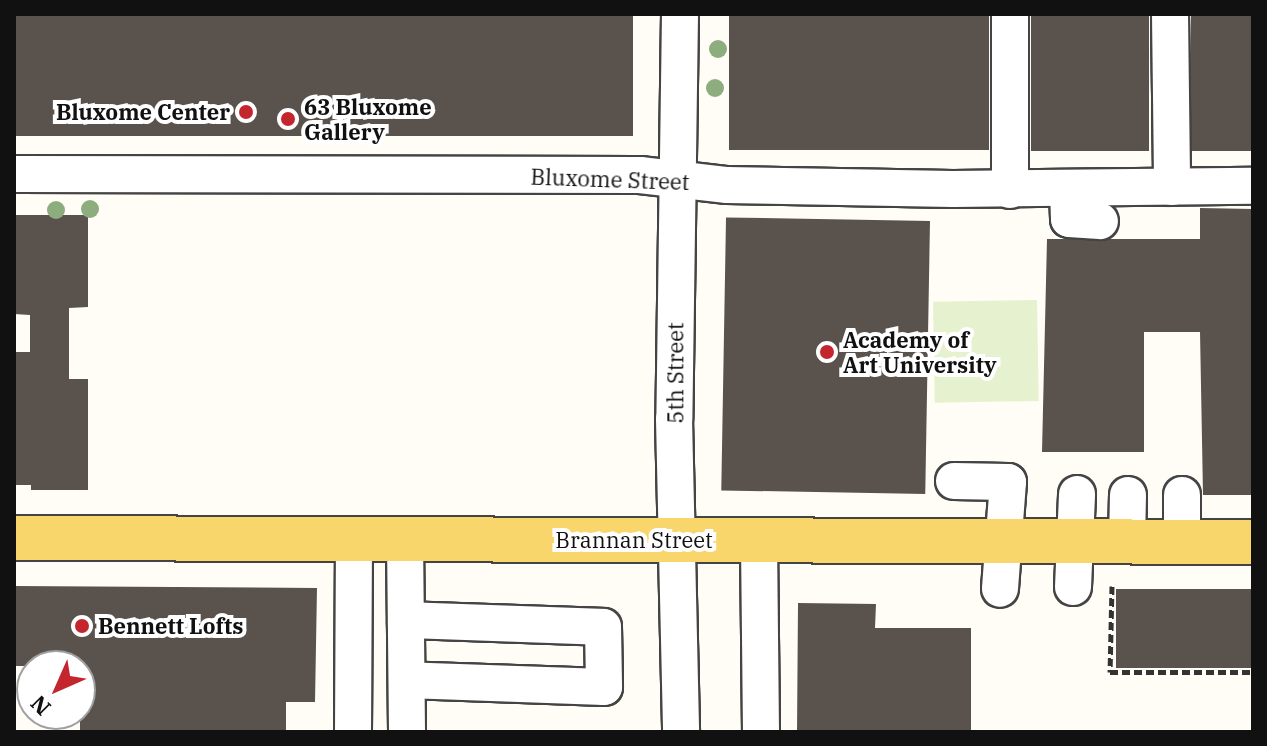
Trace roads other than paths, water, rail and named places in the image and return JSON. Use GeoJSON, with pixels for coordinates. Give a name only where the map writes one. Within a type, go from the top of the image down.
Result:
{"type":"FeatureCollection","features":[{"type":"Feature","properties":{"kind":"main road","name":"Brannan Street"},"geometry":{"type":"LineString","coordinates":[[14,538],[1253,542]]}},
{"type":"Feature","properties":{"kind":"street","name":"5th Street"},"geometry":{"type":"LineString","coordinates":[[680,14],[674,419],[681,732]]}},
{"type":"Feature","properties":{"kind":"street"},"geometry":{"type":"LineString","coordinates":[[1010,14],[1010,190]]}},
{"type":"Feature","properties":{"kind":"street"},"geometry":{"type":"LineString","coordinates":[[1170,14],[1172,187]]}},
{"type":"Feature","properties":{"kind":"street","name":"Bluxome Street"},"geometry":{"type":"LineString","coordinates":[[14,174],[677,180],[954,199],[1010,190],[1253,186]]}},
{"type":"Feature","properties":{"kind":"street"},"geometry":{"type":"LineString","coordinates":[[1068,190],[1069,219],[1100,221]]}},
{"type":"Feature","properties":{"kind":"street"},"geometry":{"type":"LineString","coordinates":[[954,481],[1008,482],[1000,589]]}},
{"type":"Feature","properties":{"kind":"street"},"geometry":{"type":"LineString","coordinates":[[1073,587],[1077,494]]}},
{"type":"Feature","properties":{"kind":"street"},"geometry":{"type":"LineString","coordinates":[[1127,542],[1128,495]]}},
{"type":"Feature","properties":{"kind":"street"},"geometry":{"type":"LineString","coordinates":[[1182,495],[1182,542]]}},
{"type":"Feature","properties":{"kind":"street"},"geometry":{"type":"LineString","coordinates":[[353,732],[354,539]]}},
{"type":"Feature","properties":{"kind":"street"},"geometry":{"type":"LineString","coordinates":[[405,539],[407,732]]}},
{"type":"Feature","properties":{"kind":"street"},"geometry":{"type":"LineString","coordinates":[[759,541],[761,732]]}},
{"type":"Feature","properties":{"kind":"street"},"geometry":{"type":"LineString","coordinates":[[406,620],[603,627],[604,687],[407,680]]}},
{"type":"Feature","properties":{"kind":"place","name":"Bluxome Center"},"geometry":{"type":"Point","coordinates":[246,112]}},
{"type":"Feature","properties":{"kind":"place","name":"63 Bluxome Gallery"},"geometry":{"type":"Point","coordinates":[288,119]}},
{"type":"Feature","properties":{"kind":"place","name":"Academy of Art University"},"geometry":{"type":"Point","coordinates":[827,352]}},
{"type":"Feature","properties":{"kind":"place","name":"Bennett Lofts"},"geometry":{"type":"Point","coordinates":[82,626]}}]}
